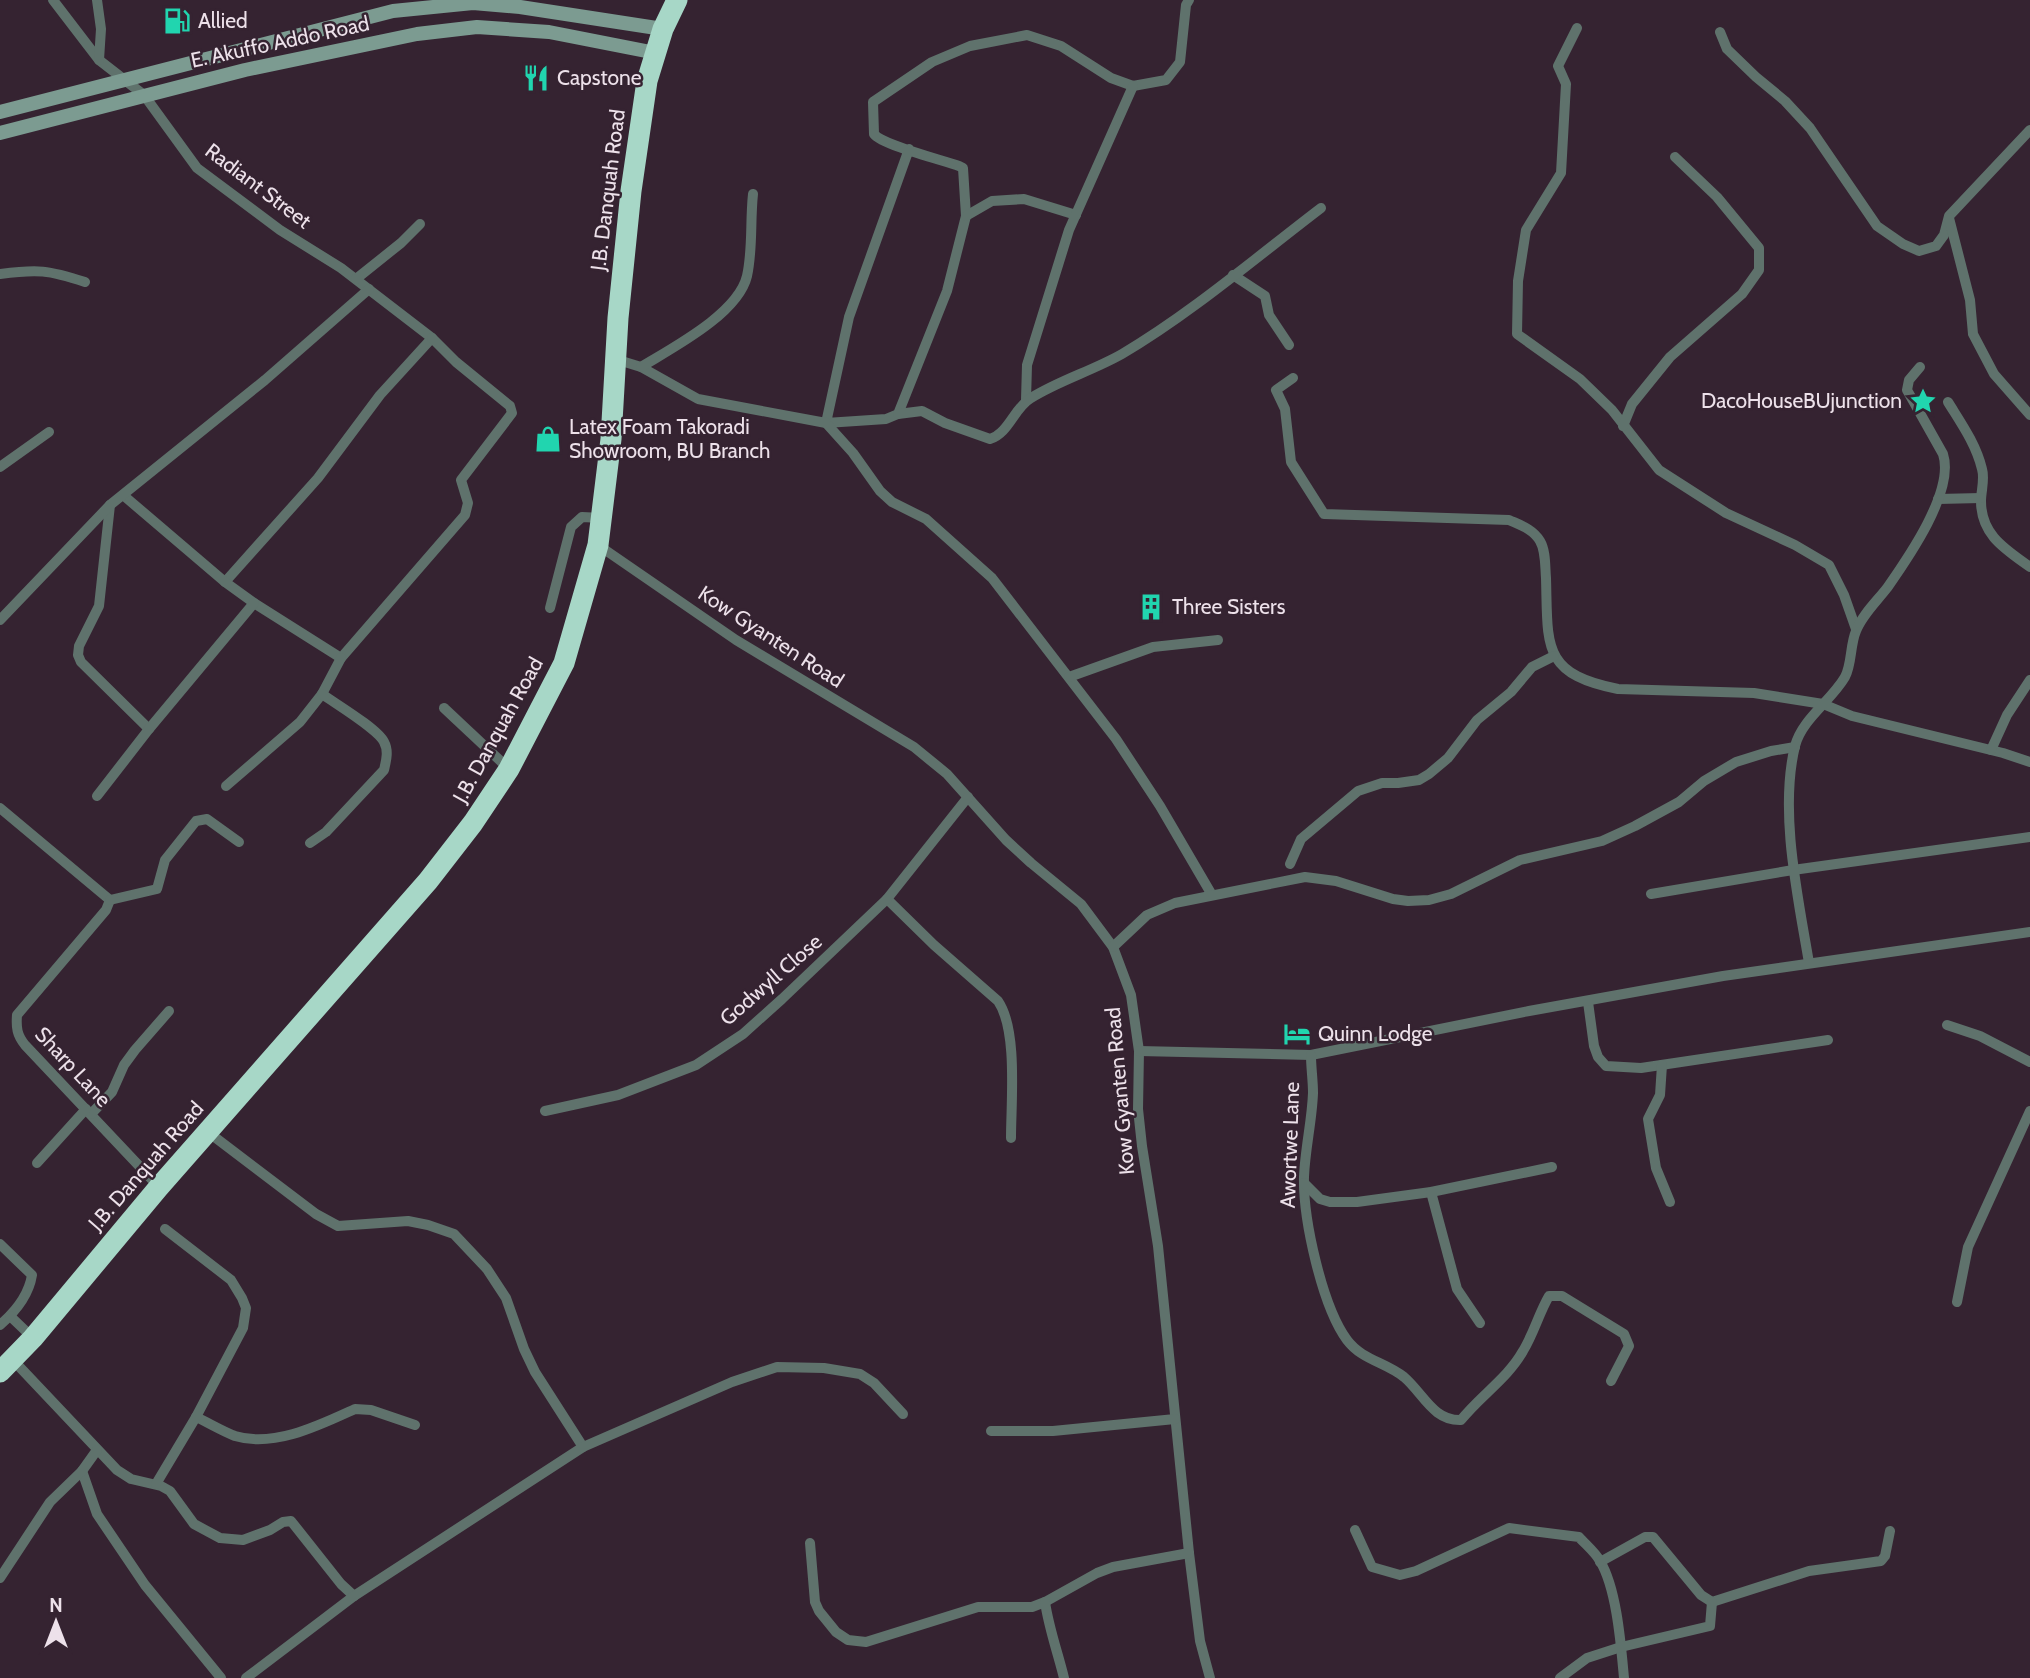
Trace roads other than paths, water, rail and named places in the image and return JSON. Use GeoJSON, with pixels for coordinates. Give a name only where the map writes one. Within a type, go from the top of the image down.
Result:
{"type":"FeatureCollection","features":[{"type":"Feature","properties":{"kind":"highway","name":"J.B. Danquah Road"},"geometry":{"type":"LineString","coordinates":[[7,1366],[159,1187],[428,881],[473,823],[509,769],[564,663],[598,545],[602,517],[635,149],[647,81],[663,29],[677,0]]}},
{"type":"Feature","properties":{"kind":"main road","name":"E. Akuffo Addo Road"},"geometry":{"type":"LineString","coordinates":[[0,112],[393,11],[473,3],[520,7],[663,29]]}},
{"type":"Feature","properties":{"kind":"main road","name":"E. Akuffo Addo Road"},"geometry":{"type":"LineString","coordinates":[[0,132],[244,70],[392,39],[477,27],[549,32],[656,53]]}},
{"type":"Feature","properties":{"kind":"street","name":"Radiant Street"},"geometry":{"type":"LineString","coordinates":[[53,0],[99,60],[144,95],[197,168],[280,230],[356,279],[432,338],[456,362],[510,406],[512,413],[461,480],[468,503],[465,515],[341,657]]}},
{"type":"Feature","properties":{"kind":"street"},"geometry":{"type":"LineString","coordinates":[[97,0],[99,60]]}},
{"type":"Feature","properties":{"kind":"street"},"geometry":{"type":"LineString","coordinates":[[898,414],[947,291],[966,216],[963,169],[877,138],[874,134],[873,103],[932,62],[970,46],[1027,36],[1061,46],[1111,78],[1133,86],[1166,80],[1180,62],[1186,5],[1189,0]]}},
{"type":"Feature","properties":{"kind":"street"},"geometry":{"type":"LineString","coordinates":[[1577,29],[1558,66],[1566,84],[1562,173],[1526,230],[1518,281],[1517,334],[1580,379],[1612,410],[1660,470],[1726,513],[1796,545],[1829,565],[1844,595],[1856,629]]}},
{"type":"Feature","properties":{"kind":"street"},"geometry":{"type":"LineString","coordinates":[[1720,32],[1727,49],[1785,101],[1810,128],[1877,226],[1903,244],[1919,251],[1936,246],[1944,236],[1949,216],[1993,167],[2029,135]]}},
{"type":"Feature","properties":{"kind":"street"},"geometry":{"type":"LineString","coordinates":[[1026,400],[1027,365],[1069,230],[1133,86]]}},
{"type":"Feature","properties":{"kind":"street"},"geometry":{"type":"LineString","coordinates":[[826,423],[849,317],[909,149]]}},
{"type":"Feature","properties":{"kind":"street"},"geometry":{"type":"LineString","coordinates":[[1623,426],[1632,404],[1670,357],[1742,295],[1759,270],[1759,248],[1717,197],[1675,157]]}},
{"type":"Feature","properties":{"kind":"street"},"geometry":{"type":"LineString","coordinates":[[641,367],[694,336],[733,302],[746,280],[751,255],[753,194]]}},
{"type":"Feature","properties":{"kind":"street"},"geometry":{"type":"LineString","coordinates":[[966,216],[992,201],[1024,199],[1076,215]]}},
{"type":"Feature","properties":{"kind":"street"},"geometry":{"type":"LineString","coordinates":[[615,359],[641,367],[698,398],[826,423],[886,419],[898,414],[922,411],[945,423],[990,439],[998,437],[1026,400],[1056,383],[1076,377],[1122,354],[1321,208]]}},
{"type":"Feature","properties":{"kind":"street"},"geometry":{"type":"LineString","coordinates":[[1949,216],[1970,300],[1973,334],[1994,374],[2030,415]]}},
{"type":"Feature","properties":{"kind":"street"},"geometry":{"type":"LineString","coordinates":[[356,279],[420,224]]}},
{"type":"Feature","properties":{"kind":"street"},"geometry":{"type":"LineString","coordinates":[[0,274],[36,269],[85,282]]}},
{"type":"Feature","properties":{"kind":"street"},"geometry":{"type":"LineString","coordinates":[[1233,275],[1265,296],[1269,316],[1289,345]]}},
{"type":"Feature","properties":{"kind":"street"},"geometry":{"type":"LineString","coordinates":[[0,620],[110,505],[265,380],[369,289]]}},
{"type":"Feature","properties":{"kind":"street"},"geometry":{"type":"LineString","coordinates":[[225,582],[318,478],[380,396],[432,338]]}},
{"type":"Feature","properties":{"kind":"street"},"geometry":{"type":"LineString","coordinates":[[1809,963],[1793,870],[1789,789],[1795,747],[1799,735],[1846,676],[1856,629],[1913,548],[1938,499],[1946,463],[1907,390],[1909,380],[1920,367]]}},
{"type":"Feature","properties":{"kind":"street"},"geometry":{"type":"LineString","coordinates":[[1293,377],[1276,390],[1285,409],[1291,462],[1324,514],[1509,520],[1530,530],[1541,542],[1543,552],[1548,641],[1554,656],[1570,673],[1601,686],[1618,689],[1754,693],[1823,704],[1852,716],[2030,762]]}},
{"type":"Feature","properties":{"kind":"street"},"geometry":{"type":"LineString","coordinates":[[1948,402],[1975,446],[1984,473],[1981,498],[1986,529],[2030,567]]}},
{"type":"Feature","properties":{"kind":"street"},"geometry":{"type":"LineString","coordinates":[[826,423],[853,453],[880,491],[892,502],[926,519],[992,578],[1116,738],[1212,895]]}},
{"type":"Feature","properties":{"kind":"street"},"geometry":{"type":"LineString","coordinates":[[0,467],[49,432]]}},
{"type":"Feature","properties":{"kind":"street"},"geometry":{"type":"LineString","coordinates":[[123,495],[254,604],[341,657],[322,694],[300,722],[226,786]]}},
{"type":"Feature","properties":{"kind":"street"},"geometry":{"type":"LineString","coordinates":[[1938,499],[1981,498]]}},
{"type":"Feature","properties":{"kind":"street"},"geometry":{"type":"LineString","coordinates":[[110,505],[99,606],[79,646],[78,655],[81,662],[149,729]]}},
{"type":"Feature","properties":{"kind":"street"},"geometry":{"type":"LineString","coordinates":[[550,608],[571,527],[582,517],[602,517]]}},
{"type":"Feature","properties":{"kind":"street","name":"Kow Gyanten Road"},"geometry":{"type":"LineString","coordinates":[[598,545],[736,640],[914,747],[947,774],[1006,839],[1080,905],[1113,947],[1131,995],[1139,1051],[1138,1109],[1142,1146],[1157,1246],[1200,1641],[1210,1678]]}},
{"type":"Feature","properties":{"kind":"street"},"geometry":{"type":"LineString","coordinates":[[97,796],[149,729],[254,604]]}},
{"type":"Feature","properties":{"kind":"street"},"geometry":{"type":"LineString","coordinates":[[1069,677],[1153,647],[1217,640]]}},
{"type":"Feature","properties":{"kind":"street"},"geometry":{"type":"LineString","coordinates":[[1290,864],[1301,839],[1358,791],[1382,783],[1419,780],[1429,774],[1448,758],[1477,720],[1511,692],[1532,667],[1554,656]]}},
{"type":"Feature","properties":{"kind":"street"},"geometry":{"type":"LineString","coordinates":[[1991,750],[2007,715],[2030,680]]}},
{"type":"Feature","properties":{"kind":"street"},"geometry":{"type":"LineString","coordinates":[[310,843],[326,832],[384,770],[387,761],[384,743],[377,733],[322,694]]}},
{"type":"Feature","properties":{"kind":"street"},"geometry":{"type":"LineString","coordinates":[[444,708],[509,769]]}},
{"type":"Feature","properties":{"kind":"street"},"geometry":{"type":"LineString","coordinates":[[1113,947],[1147,915],[1175,903],[1305,877],[1336,881],[1408,901],[1429,900],[1451,894],[1520,860],[1602,841],[1679,802],[1704,781],[1736,762],[1795,747]]}},
{"type":"Feature","properties":{"kind":"street","name":"Godwyll Close"},"geometry":{"type":"LineString","coordinates":[[545,1111],[618,1095],[696,1065],[743,1034],[887,899],[968,797]]}},
{"type":"Feature","properties":{"kind":"street"},"geometry":{"type":"LineString","coordinates":[[0,808],[110,900],[157,889],[165,860],[196,821],[207,819],[239,842]]}},
{"type":"Feature","properties":{"kind":"street"},"geometry":{"type":"LineString","coordinates":[[1651,894],[1793,870],[2030,837]]}},
{"type":"Feature","properties":{"kind":"street"},"geometry":{"type":"LineString","coordinates":[[887,899],[934,945],[989,992],[1004,1009],[1011,1060],[1011,1138]]}},
{"type":"Feature","properties":{"kind":"street","name":"Sharp Lane"},"geometry":{"type":"LineString","coordinates":[[110,900],[106,910],[17,1015],[18,1035],[159,1187]]}},
{"type":"Feature","properties":{"kind":"street"},"geometry":{"type":"LineString","coordinates":[[1139,1051],[1311,1055],[1723,976],[2030,932]]}},
{"type":"Feature","properties":{"kind":"street"},"geometry":{"type":"LineString","coordinates":[[1588,1002],[1594,1046],[1598,1058],[1606,1066],[1641,1068],[1828,1040]]}},
{"type":"Feature","properties":{"kind":"street"},"geometry":{"type":"LineString","coordinates":[[37,1163],[112,1092],[124,1065],[169,1011]]}},
{"type":"Feature","properties":{"kind":"street"},"geometry":{"type":"LineString","coordinates":[[1947,1025],[1980,1036],[2030,1062]]}},
{"type":"Feature","properties":{"kind":"street","name":"Awortwe Lane"},"geometry":{"type":"LineString","coordinates":[[1311,1055],[1313,1092],[1304,1183],[1307,1222],[1322,1283],[1347,1340],[1363,1357],[1404,1377],[1440,1417],[1461,1420],[1475,1402],[1506,1374],[1524,1350],[1549,1296],[1562,1296],[1624,1334],[1629,1346],[1611,1381]]}},
{"type":"Feature","properties":{"kind":"street"},"geometry":{"type":"LineString","coordinates":[[1662,1065],[1660,1095],[1648,1119],[1656,1168],[1670,1202]]}},
{"type":"Feature","properties":{"kind":"street"},"geometry":{"type":"LineString","coordinates":[[1957,1302],[1968,1247],[2030,1111]]}},
{"type":"Feature","properties":{"kind":"street"},"geometry":{"type":"LineString","coordinates":[[208,1132],[316,1214],[338,1226],[408,1221],[454,1234],[486,1269],[506,1298],[535,1372],[583,1447]]}},
{"type":"Feature","properties":{"kind":"street"},"geometry":{"type":"LineString","coordinates":[[1304,1183],[1310,1192],[1320,1199],[1329,1202],[1357,1202],[1431,1192],[1552,1167]]}},
{"type":"Feature","properties":{"kind":"street"},"geometry":{"type":"LineString","coordinates":[[1431,1192],[1457,1289],[1480,1323]]}},
{"type":"Feature","properties":{"kind":"street"},"geometry":{"type":"LineString","coordinates":[[156,1485],[243,1328],[246,1308],[231,1280],[165,1229]]}},
{"type":"Feature","properties":{"kind":"street"},"geometry":{"type":"LineString","coordinates":[[0,1244],[32,1275],[24,1297],[0,1325]]}},
{"type":"Feature","properties":{"kind":"street"},"geometry":{"type":"LineString","coordinates":[[10,1316],[33,1338]]}},
{"type":"Feature","properties":{"kind":"street"},"geometry":{"type":"LineString","coordinates":[[7,1366],[117,1470],[131,1479],[170,1491],[194,1524],[220,1538],[243,1540],[290,1521],[354,1596]]}},
{"type":"Feature","properties":{"kind":"street"},"geometry":{"type":"LineString","coordinates":[[246,1678],[354,1596],[583,1447],[732,1382],[777,1367],[824,1368],[860,1374],[874,1383],[903,1414]]}},
{"type":"Feature","properties":{"kind":"street"},"geometry":{"type":"LineString","coordinates":[[196,1417],[236,1436],[262,1439],[288,1435],[355,1409],[364,1409],[415,1425]]}},
{"type":"Feature","properties":{"kind":"street"},"geometry":{"type":"LineString","coordinates":[[991,1431],[1053,1431],[1175,1419]]}},
{"type":"Feature","properties":{"kind":"street"},"geometry":{"type":"LineString","coordinates":[[0,1578],[50,1502],[82,1471],[97,1450]]}},
{"type":"Feature","properties":{"kind":"street"},"geometry":{"type":"LineString","coordinates":[[82,1471],[97,1514],[111,1535],[145,1585],[221,1678]]}},
{"type":"Feature","properties":{"kind":"street"},"geometry":{"type":"LineString","coordinates":[[1354,1530],[1372,1567],[1400,1575],[1416,1571],[1509,1528],[1578,1537],[1600,1562],[1612,1594],[1624,1678]]}},
{"type":"Feature","properties":{"kind":"street"},"geometry":{"type":"LineString","coordinates":[[1600,1562],[1646,1537],[1653,1537],[1701,1595],[1712,1602],[1809,1572],[1881,1560],[1885,1556],[1890,1531]]}},
{"type":"Feature","properties":{"kind":"street"},"geometry":{"type":"LineString","coordinates":[[810,1543],[819,1611],[836,1632],[856,1642],[880,1638],[978,1607],[1021,1608],[1045,1602],[1113,1567],[1189,1553]]}},
{"type":"Feature","properties":{"kind":"street"},"geometry":{"type":"LineString","coordinates":[[1045,1602],[1051,1635],[1064,1678]]}},
{"type":"Feature","properties":{"kind":"street"},"geometry":{"type":"LineString","coordinates":[[1560,1678],[1587,1658],[1710,1626],[1712,1602]]}},
{"type":"Feature","properties":{"kind":"place","name":"Allied"},"geometry":{"type":"Point","coordinates":[177,21]}},
{"type":"Feature","properties":{"kind":"place","name":"Capstone"},"geometry":{"type":"Point","coordinates":[536,78]}},
{"type":"Feature","properties":{"kind":"place","name":"DacoHouseBUjunction"},"geometry":{"type":"Point","coordinates":[1923,401]}},
{"type":"Feature","properties":{"kind":"place","name":"Latex Foam Takoradi Showroom, BU Branch"},"geometry":{"type":"Point","coordinates":[548,439]}},
{"type":"Feature","properties":{"kind":"place","name":"Three Sisters"},"geometry":{"type":"Point","coordinates":[1151,607]}},
{"type":"Feature","properties":{"kind":"place","name":"Quinn Lodge"},"geometry":{"type":"Point","coordinates":[1297,1034]}}]}
